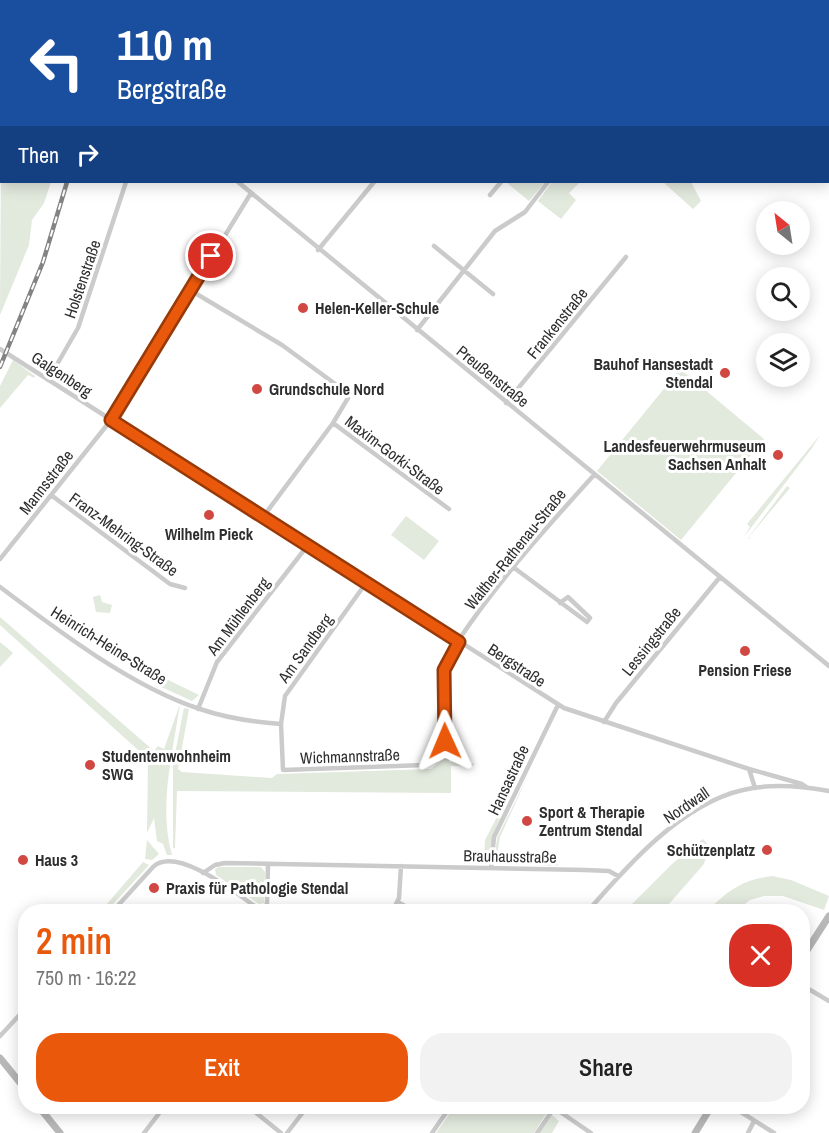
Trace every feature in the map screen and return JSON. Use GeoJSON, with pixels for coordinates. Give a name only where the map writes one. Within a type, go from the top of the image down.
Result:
{"type":"FeatureCollection","features":[{"type":"Feature","properties":{"kind":"main road"},"geometry":{"type":"LineString","coordinates":[[810,946],[829,916]]}},
{"type":"Feature","properties":{"kind":"main road"},"geometry":{"type":"LineString","coordinates":[[0,1058],[18,1080]]}},
{"type":"Feature","properties":{"kind":"main road"},"geometry":{"type":"LineString","coordinates":[[45,1114],[60,1133]]}},
{"type":"Feature","properties":{"kind":"main road"},"geometry":{"type":"LineString","coordinates":[[695,1133],[707,1114]]}},
{"type":"Feature","properties":{"kind":"street","name":"Holstenstraße"},"geometry":{"type":"LineString","coordinates":[[48,380],[78,328],[126,183]]}},
{"type":"Feature","properties":{"kind":"street"},"geometry":{"type":"LineString","coordinates":[[318,250],[373,183]]}},
{"type":"Feature","properties":{"kind":"street"},"geometry":{"type":"LineString","coordinates":[[490,195],[500,183]]}},
{"type":"Feature","properties":{"kind":"street"},"geometry":{"type":"LineString","coordinates":[[417,330],[495,231],[525,212],[547,183]]}},
{"type":"Feature","properties":{"kind":"street","name":"Preußenstraße"},"geometry":{"type":"LineString","coordinates":[[246,184],[251,193],[318,250],[829,666]]}},
{"type":"Feature","properties":{"kind":"street","name":"Mannsstraße"},"geometry":{"type":"LineString","coordinates":[[0,559],[111,420],[251,193]]}},
{"type":"Feature","properties":{"kind":"street"},"geometry":{"type":"LineString","coordinates":[[434,246],[493,294]]}},
{"type":"Feature","properties":{"kind":"street","name":"Frankenstraße"},"geometry":{"type":"LineString","coordinates":[[506,403],[626,257]]}},
{"type":"Feature","properties":{"kind":"street","name":"Maxim-Gorki-Straße"},"geometry":{"type":"LineString","coordinates":[[190,290],[282,345],[345,393],[347,403],[333,423],[449,509]]}},
{"type":"Feature","properties":{"kind":"street","name":"Galgenberg"},"geometry":{"type":"LineString","coordinates":[[0,349],[111,420]]}},
{"type":"Feature","properties":{"kind":"street","name":"Bergstraße"},"geometry":{"type":"LineString","coordinates":[[111,420],[558,705],[749,769],[801,783],[808,788]]}},
{"type":"Feature","properties":{"kind":"street"},"geometry":{"type":"LineString","coordinates":[[263,517],[333,423]]}},
{"type":"Feature","properties":{"kind":"street","name":"Walther-Rathenau-Straße"},"geometry":{"type":"LineString","coordinates":[[459,641],[513,567],[560,510],[594,475]]}},
{"type":"Feature","properties":{"kind":"street","name":"Franz-Mehring-Straße"},"geometry":{"type":"LineString","coordinates":[[51,495],[170,584],[184,588]]}},
{"type":"Feature","properties":{"kind":"street","name":"Am Mühlenberg"},"geometry":{"type":"LineString","coordinates":[[198,709],[217,662],[308,545]]}},
{"type":"Feature","properties":{"kind":"street"},"geometry":{"type":"LineString","coordinates":[[513,567],[560,603],[587,622],[591,617],[568,597],[560,603]]}},
{"type":"Feature","properties":{"kind":"street","name":"Lessingstraße"},"geometry":{"type":"LineString","coordinates":[[604,722],[623,694],[720,577]]}},
{"type":"Feature","properties":{"kind":"street","name":"Am Sandberg"},"geometry":{"type":"LineString","coordinates":[[283,770],[281,724],[288,692],[366,583]]}},
{"type":"Feature","properties":{"kind":"street","name":"Heinrich-Heine-Straße"},"geometry":{"type":"LineString","coordinates":[[0,587],[118,669],[198,709],[229,717],[281,724]]}},
{"type":"Feature","properties":{"kind":"street","name":"Wichmannstraße"},"geometry":{"type":"LineString","coordinates":[[283,770],[425,765],[436,761],[444,747],[444,670],[459,641]]}},
{"type":"Feature","properties":{"kind":"street","name":"Hansastraße"},"geometry":{"type":"LineString","coordinates":[[491,868],[494,837],[558,705]]}},
{"type":"Feature","properties":{"kind":"street"},"geometry":{"type":"LineString","coordinates":[[749,769],[755,788]]}},
{"type":"Feature","properties":{"kind":"street","name":"Nordwall"},"geometry":{"type":"LineString","coordinates":[[593,904],[618,876],[691,813],[725,795],[755,788],[808,788],[829,791]]}},
{"type":"Feature","properties":{"kind":"street"},"geometry":{"type":"LineString","coordinates":[[120,904],[160,861],[184,863],[251,904]]}},
{"type":"Feature","properties":{"kind":"street","name":"Brauhausstraße"},"geometry":{"type":"LineString","coordinates":[[203,873],[215,865],[225,863],[609,871],[618,876]]}},
{"type":"Feature","properties":{"kind":"street"},"geometry":{"type":"LineString","coordinates":[[267,904],[268,864]]}},
{"type":"Feature","properties":{"kind":"street"},"geometry":{"type":"LineString","coordinates":[[401,866],[398,902],[401,904]]}},
{"type":"Feature","properties":{"kind":"street"},"geometry":{"type":"LineString","coordinates":[[810,990],[829,1001]]}},
{"type":"Feature","properties":{"kind":"street"},"geometry":{"type":"LineString","coordinates":[[0,1036],[18,1017]]}},
{"type":"Feature","properties":{"kind":"street"},"geometry":{"type":"LineString","coordinates":[[147,1132],[159,1114]]}},
{"type":"Feature","properties":{"kind":"street"},"geometry":{"type":"LineString","coordinates":[[258,1114],[281,1133]]}},
{"type":"Feature","properties":{"kind":"street"},"geometry":{"type":"LineString","coordinates":[[287,1133],[302,1114]]}},
{"type":"Feature","properties":{"kind":"street"},"geometry":{"type":"LineString","coordinates":[[432,1133],[445,1114]]}},
{"type":"Feature","properties":{"kind":"street"},"geometry":{"type":"LineString","coordinates":[[537,1133],[549,1114]]}},
{"type":"Feature","properties":{"kind":"street"},"geometry":{"type":"LineString","coordinates":[[563,1114],[591,1133]]}},
{"type":"Feature","properties":{"kind":"street"},"geometry":{"type":"LineString","coordinates":[[744,1114],[774,1133]]}},
{"type":"Feature","properties":{"kind":"street"},"geometry":{"type":"LineString","coordinates":[[748,1133],[754,1121]]}},
{"type":"Feature","properties":{"kind":"shaded area"},"geometry":{"type":"Polygon","coordinates":[[[1,183],[51,183],[44,203],[32,220],[29,245],[0,315],[1,183]]]}},
{"type":"Feature","properties":{"kind":"shaded area"},"geometry":{"type":"Polygon","coordinates":[[[507,183],[544,183],[529,201],[507,183]]]}},
{"type":"Feature","properties":{"kind":"shaded area"},"geometry":{"type":"Polygon","coordinates":[[[551,183],[579,183],[569,193],[576,200],[561,219],[538,201],[551,183]]]}},
{"type":"Feature","properties":{"kind":"shaded area"},"geometry":{"type":"Polygon","coordinates":[[[664,183],[692,183],[701,201],[693,209],[664,183]]]}},
{"type":"Feature","properties":{"kind":"shaded area"},"geometry":{"type":"Polygon","coordinates":[[[13,360],[35,376],[34,378],[28,375],[0,408],[0,386],[13,360]]]}},
{"type":"Feature","properties":{"kind":"shaded area"},"geometry":{"type":"Polygon","coordinates":[[[680,369],[764,439],[681,540],[597,471],[680,369]]]}},
{"type":"Feature","properties":{"kind":"shaded area"},"geometry":{"type":"Polygon","coordinates":[[[820,435],[744,537],[750,527],[747,524],[820,435]]]}},
{"type":"Feature","properties":{"kind":"shaded area"},"geometry":{"type":"Polygon","coordinates":[[[787,486],[790,488],[749,537],[750,539],[748,538],[787,486]]]}},
{"type":"Feature","properties":{"kind":"shaded area"},"geometry":{"type":"Polygon","coordinates":[[[406,516],[439,541],[424,560],[391,535],[406,516]]]}},
{"type":"Feature","properties":{"kind":"shaded area"},"geometry":{"type":"Polygon","coordinates":[[[100,595],[102,602],[112,605],[110,613],[96,612],[93,597],[100,595]]]}},
{"type":"Feature","properties":{"kind":"shaded area"},"geometry":{"type":"Polygon","coordinates":[[[0,617],[154,751],[158,746],[164,749],[180,704],[168,780],[166,818],[172,855],[167,855],[163,844],[157,841],[154,818],[147,833],[148,759],[0,625],[0,617]]]}},
{"type":"Feature","properties":{"kind":"shaded area"},"geometry":{"type":"Polygon","coordinates":[[[0,642],[13,653],[0,667],[0,642]]]}},
{"type":"Feature","properties":{"kind":"shaded area"},"geometry":{"type":"Polygon","coordinates":[[[162,677],[199,695],[192,701],[157,685],[162,677]]]}},
{"type":"Feature","properties":{"kind":"shaded area"},"geometry":{"type":"Polygon","coordinates":[[[184,708],[189,709],[178,769],[182,772],[272,778],[277,774],[431,769],[444,758],[449,736],[449,762],[474,763],[474,766],[451,766],[451,793],[177,791],[175,848],[173,848],[173,764],[184,708]]]}},
{"type":"Feature","properties":{"kind":"shaded area"},"geometry":{"type":"Polygon","coordinates":[[[528,776],[500,837],[496,861],[559,864],[556,866],[499,864],[494,861],[497,838],[528,776]]]}},
{"type":"Feature","properties":{"kind":"shaded area"},"geometry":{"type":"Polygon","coordinates":[[[499,813],[502,814],[493,835],[488,861],[484,861],[485,840],[499,813]]]}},
{"type":"Feature","properties":{"kind":"shaded area"},"geometry":{"type":"Polygon","coordinates":[[[703,839],[709,846],[704,864],[669,904],[632,904],[672,864],[703,839]]]}},
{"type":"Feature","properties":{"kind":"shaded area"},"geometry":{"type":"Polygon","coordinates":[[[147,840],[159,854],[152,860],[145,859],[147,840]]]}},
{"type":"Feature","properties":{"kind":"shaded area"},"geometry":{"type":"Polygon","coordinates":[[[143,862],[149,865],[113,904],[107,904],[143,862]]]}},
{"type":"Feature","properties":{"kind":"shaded area"},"geometry":{"type":"Polygon","coordinates":[[[219,867],[261,867],[265,872],[264,903],[259,904],[216,875],[215,869],[219,867]]]}},
{"type":"Feature","properties":{"kind":"shaded area"},"geometry":{"type":"Polygon","coordinates":[[[772,876],[791,880],[829,896],[824,910],[783,896],[764,896],[745,904],[715,904],[743,884],[772,876]]]}},
{"type":"Feature","properties":{"kind":"shaded area"},"geometry":{"type":"Polygon","coordinates":[[[449,1114],[546,1114],[534,1133],[436,1133],[449,1114]]]}},
{"type":"Feature","properties":{"kind":"shaded area"},"geometry":{"type":"Polygon","coordinates":[[[552,1115],[559,1121],[552,1133],[539,1133],[552,1115]]]}},
{"type":"Feature","properties":{"kind":"railway"},"geometry":{"type":"LineString","coordinates":[[0,367],[43,262],[67,183]]}},
{"type":"Feature","properties":{"kind":"place","name":"Helen-Keller-Schule"},"geometry":{"type":"Point","coordinates":[303,308]}},
{"type":"Feature","properties":{"kind":"place","name":"Bauhof Hansestadt Stendal"},"geometry":{"type":"Point","coordinates":[725,373]}},
{"type":"Feature","properties":{"kind":"place","name":"Grundschule Nord"},"geometry":{"type":"Point","coordinates":[257,389]}},
{"type":"Feature","properties":{"kind":"place","name":"Landesfeuerwehrmuseum Sachsen Anhalt"},"geometry":{"type":"Point","coordinates":[778,455]}},
{"type":"Feature","properties":{"kind":"place","name":"Wilhelm Pieck"},"geometry":{"type":"Point","coordinates":[209,515]}},
{"type":"Feature","properties":{"kind":"place","name":"Pension Friese"},"geometry":{"type":"Point","coordinates":[745,651]}},
{"type":"Feature","properties":{"kind":"place","name":"Studentenwohnheim SWG"},"geometry":{"type":"Point","coordinates":[90,765]}},
{"type":"Feature","properties":{"kind":"place","name":"Sport & Therapie Zentrum Stendal"},"geometry":{"type":"Point","coordinates":[527,821]}},
{"type":"Feature","properties":{"kind":"place","name":"Schützenplatz"},"geometry":{"type":"Point","coordinates":[767,850]}},
{"type":"Feature","properties":{"kind":"place","name":"Haus 3"},"geometry":{"type":"Point","coordinates":[23,860]}},
{"type":"Feature","properties":{"kind":"place","name":"Praxis für Pathologie Stendal"},"geometry":{"type":"Point","coordinates":[154,888]}},
{"type":"Feature","properties":{"kind":"route"},"geometry":{"type":"LineString","coordinates":[[211,256],[111,420],[459,642],[444,670],[445,741]]}}]}
